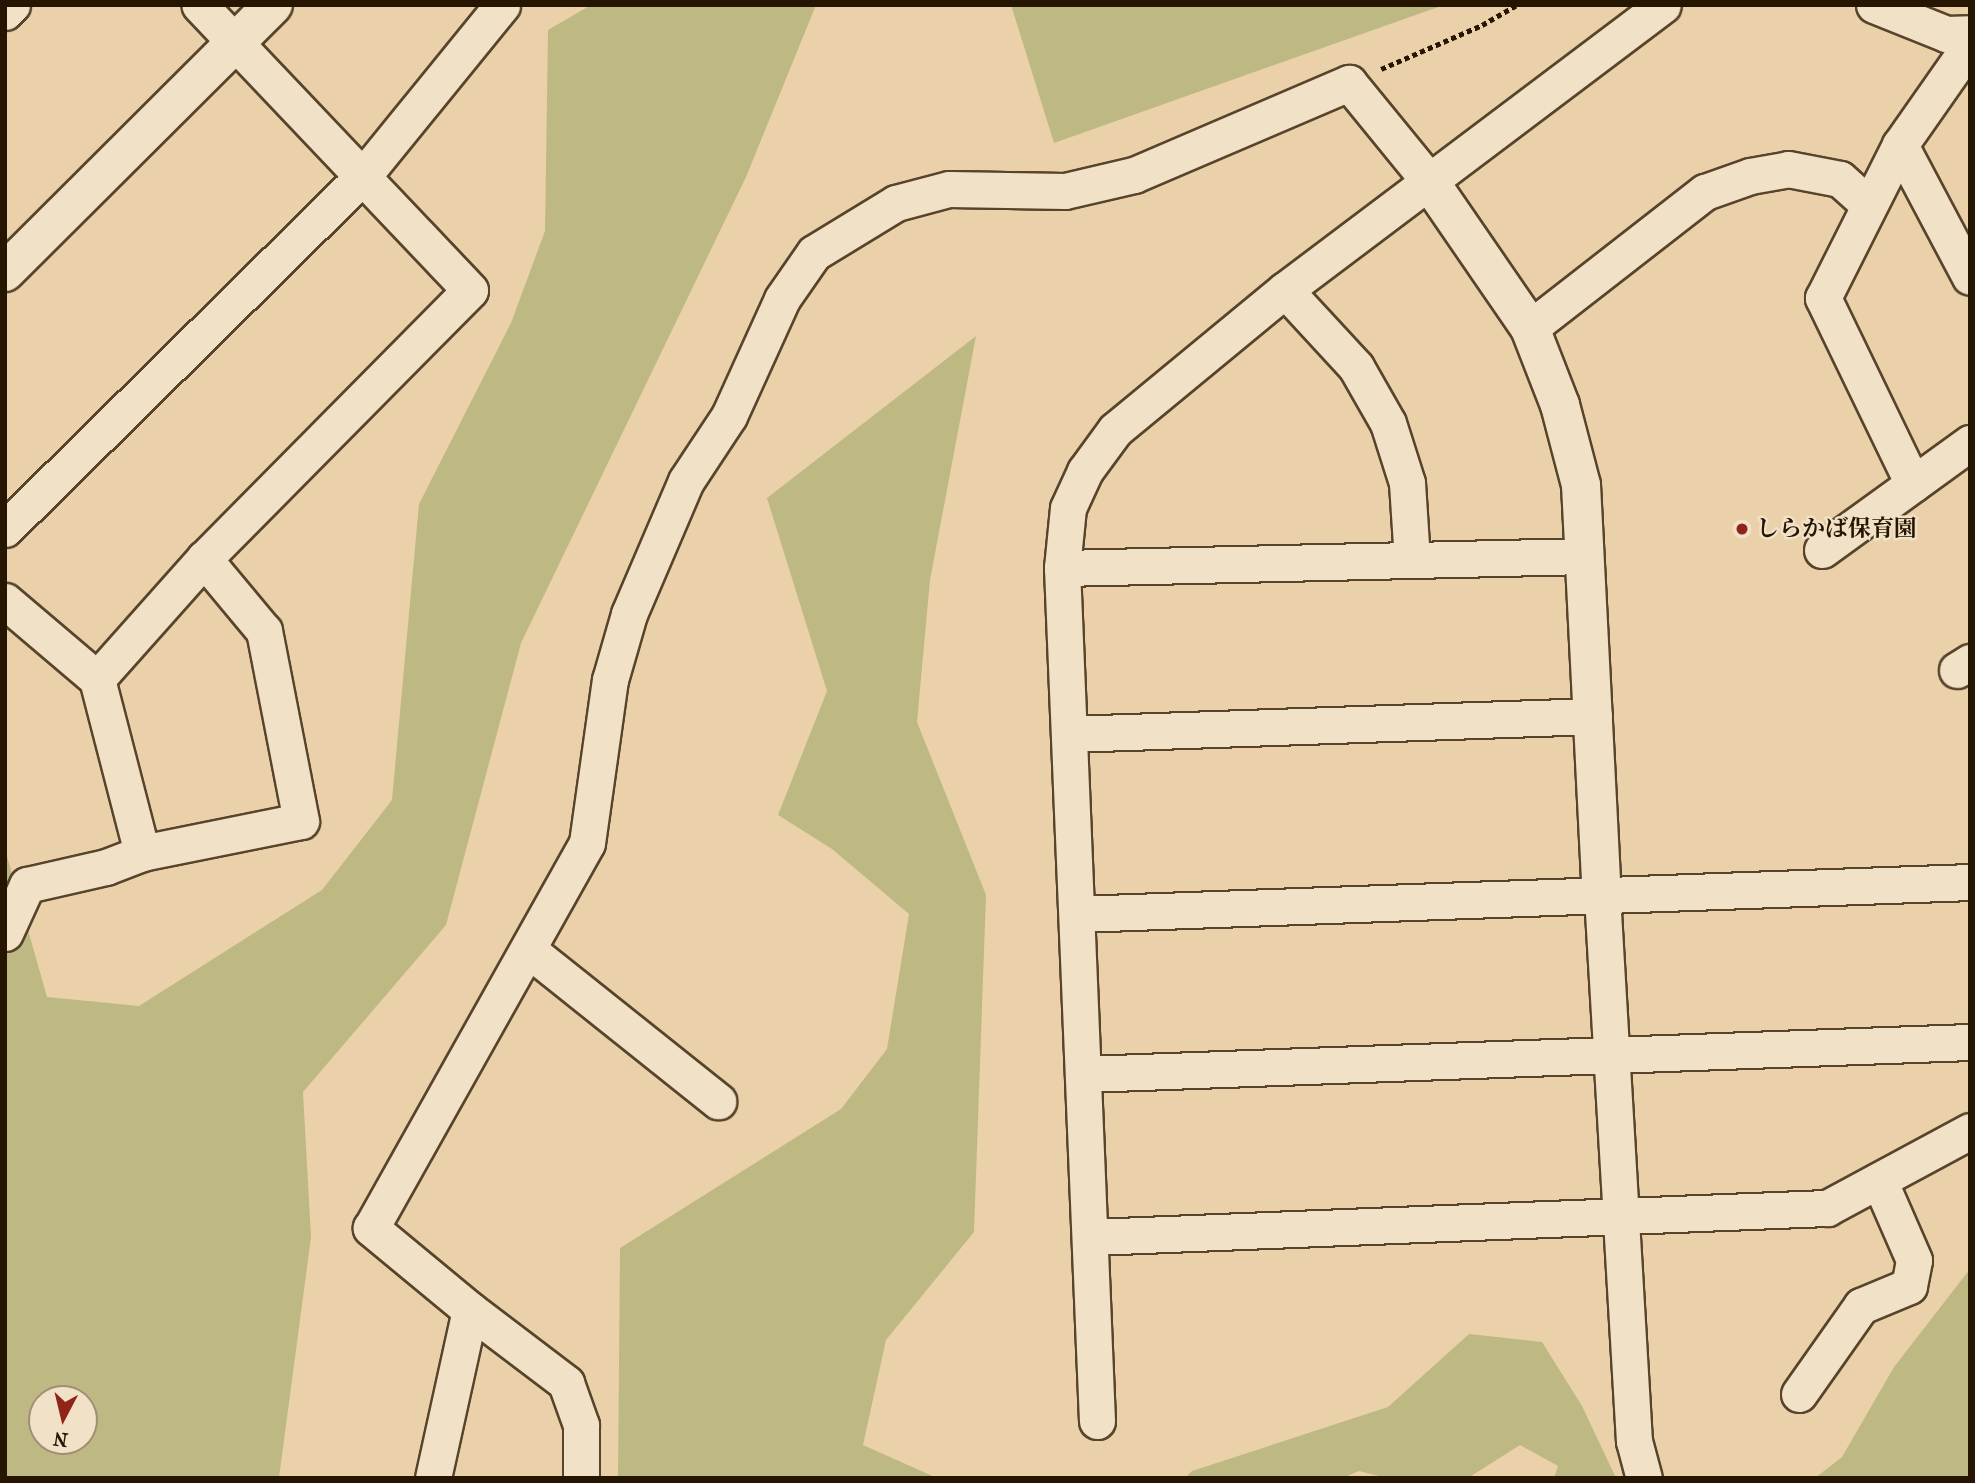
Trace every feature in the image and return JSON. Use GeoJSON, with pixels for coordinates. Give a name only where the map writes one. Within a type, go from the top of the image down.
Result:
{"type":"FeatureCollection","features":[{"type":"Feature","properties":{"kind":"street"},"geometry":{"type":"LineString","coordinates":[[5,12],[12,5]]}},
{"type":"Feature","properties":{"kind":"street"},"geometry":{"type":"LineString","coordinates":[[97,678],[204,559],[470,290],[364,175],[200,5]]}},
{"type":"Feature","properties":{"kind":"street"},"geometry":{"type":"LineString","coordinates":[[5,272],[273,5]]}},
{"type":"Feature","properties":{"kind":"street"},"geometry":{"type":"LineString","coordinates":[[5,529],[364,175],[502,5]]}},
{"type":"Feature","properties":{"kind":"street"},"geometry":{"type":"LineString","coordinates":[[1097,1421],[1092,1237],[1062,568],[1068,508],[1085,471],[1115,430],[1285,290],[1662,5]]}},
{"type":"Feature","properties":{"kind":"street"},"geometry":{"type":"LineString","coordinates":[[1874,5],[1946,34],[1970,33]]}},
{"type":"Feature","properties":{"kind":"street"},"geometry":{"type":"LineString","coordinates":[[1913,484],[1823,298],[1900,145],[1970,46]]}},
{"type":"Feature","properties":{"kind":"street"},"geometry":{"type":"LineString","coordinates":[[581,1478],[581,1425],[566,1383],[470,1310],[371,1228],[530,951],[587,844],[610,680],[648,566],[686,481],[729,416],[782,299],[814,253],[896,203],[949,189],[1065,191],[1133,175],[1349,83],[1429,181],[1530,328],[1560,405],[1581,485],[1618,1213],[1634,1441],[1644,1478]]}},
{"type":"Feature","properties":{"kind":"street"},"geometry":{"type":"LineString","coordinates":[[1900,145],[1970,277]]}},
{"type":"Feature","properties":{"kind":"street"},"geometry":{"type":"LineString","coordinates":[[1530,328],[1705,192],[1750,176],[1788,169],[1840,179],[1869,205]]}},
{"type":"Feature","properties":{"kind":"street"},"geometry":{"type":"LineString","coordinates":[[1285,290],[1356,366],[1388,424],[1407,483],[1412,561]]}},
{"type":"Feature","properties":{"kind":"street"},"geometry":{"type":"LineString","coordinates":[[1822,550],[1969,446]]}},
{"type":"Feature","properties":{"kind":"street"},"geometry":{"type":"LineString","coordinates":[[1062,568],[1585,556]]}},
{"type":"Feature","properties":{"kind":"street"},"geometry":{"type":"LineString","coordinates":[[5,933],[27,885],[106,867],[142,853],[301,821],[264,631],[204,559]]}},
{"type":"Feature","properties":{"kind":"street"},"geometry":{"type":"LineString","coordinates":[[5,601],[97,678],[142,853]]}},
{"type":"Feature","properties":{"kind":"street"},"geometry":{"type":"LineString","coordinates":[[1069,734],[1594,716]]}},
{"type":"Feature","properties":{"kind":"street"},"geometry":{"type":"LineString","coordinates":[[1077,914],[1970,882]]}},
{"type":"Feature","properties":{"kind":"street"},"geometry":{"type":"LineString","coordinates":[[530,951],[718,1101]]}},
{"type":"Feature","properties":{"kind":"street"},"geometry":{"type":"LineString","coordinates":[[1085,1074],[1970,1042]]}},
{"type":"Feature","properties":{"kind":"street"},"geometry":{"type":"LineString","coordinates":[[1092,1237],[1618,1213],[1827,1208],[1970,1131]]}},
{"type":"Feature","properties":{"kind":"street"},"geometry":{"type":"LineString","coordinates":[[1800,1394],[1861,1306],[1909,1286],[1914,1260],[1879,1180]]}},
{"type":"Feature","properties":{"kind":"street"},"geometry":{"type":"LineString","coordinates":[[433,1478],[470,1310]]}},
{"type":"Feature","properties":{"kind":"path"},"geometry":{"type":"LineString","coordinates":[[1349,83],[1482,25],[1516,5]]}},
{"type":"Feature","properties":{"kind":"shaded area"},"geometry":{"type":"Polygon","coordinates":[[[591,5],[816,5],[746,177],[521,643],[446,925],[303,1092],[311,1237],[279,1478],[5,1478],[5,849],[47,997],[139,1006],[322,890],[392,800],[419,504],[511,323],[545,231],[548,30],[591,5]]]}},
{"type":"Feature","properties":{"kind":"shaded area"},"geometry":{"type":"Polygon","coordinates":[[[1011,5],[1444,5],[1054,143],[1011,5]]]}},
{"type":"Feature","properties":{"kind":"shaded area"},"geometry":{"type":"Polygon","coordinates":[[[976,336],[930,580],[917,722],[986,895],[974,1232],[886,1340],[863,1445],[937,1478],[618,1478],[620,1248],[841,1109],[887,1049],[909,914],[832,849],[778,815],[827,691],[767,498],[976,336]]]}},
{"type":"Feature","properties":{"kind":"shaded area"},"geometry":{"type":"Polygon","coordinates":[[[1970,1269],[1970,1478],[1815,1478],[1842,1457],[1894,1367],[1970,1269]]]}},
{"type":"Feature","properties":{"kind":"shaded area"},"geometry":{"type":"Polygon","coordinates":[[[1469,1334],[1542,1342],[1582,1406],[1616,1478],[1554,1478],[1558,1466],[1520,1445],[1468,1478],[1387,1478],[1359,1471],[1343,1478],[1185,1478],[1192,1471],[1388,1407],[1469,1334]]]}},
{"type":"Feature","properties":{"kind":"place","name":"しらかば保育園"},"geometry":{"type":"Point","coordinates":[1742,529]}}]}
